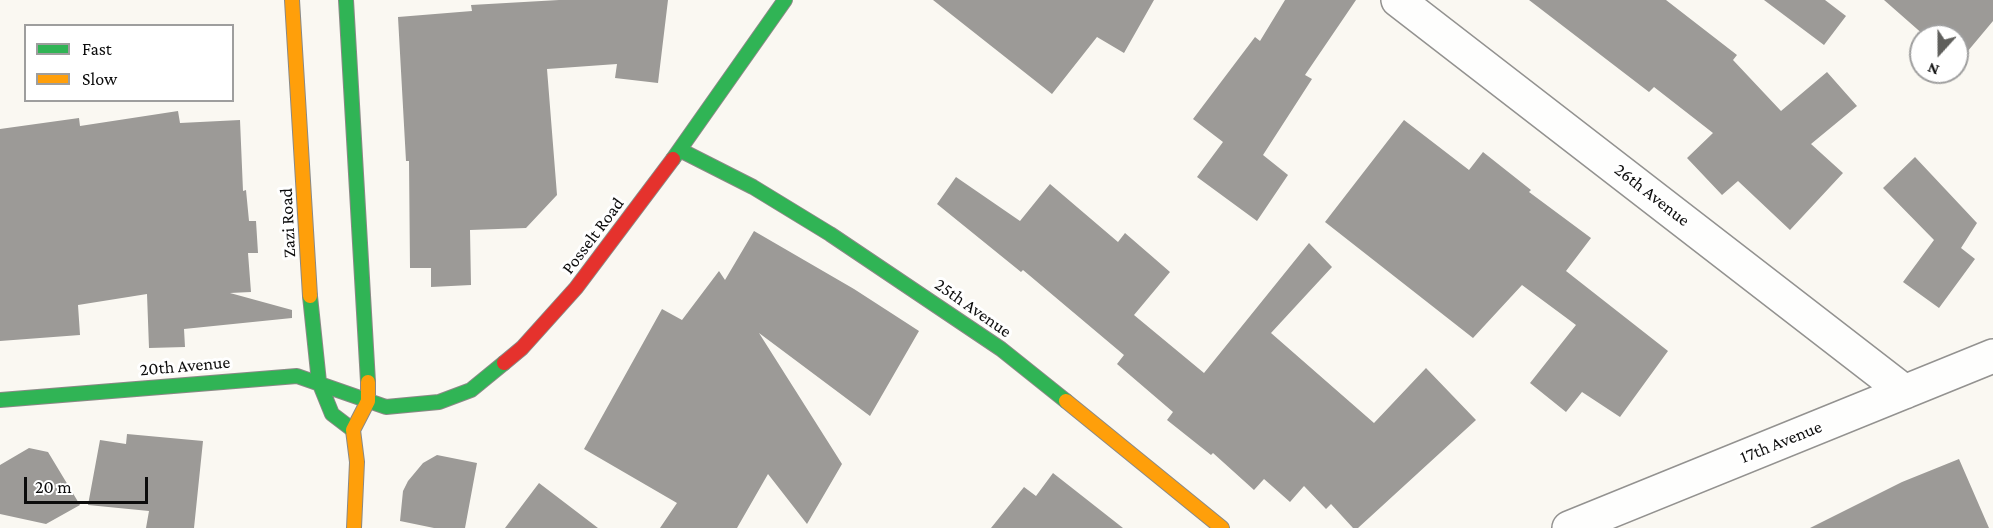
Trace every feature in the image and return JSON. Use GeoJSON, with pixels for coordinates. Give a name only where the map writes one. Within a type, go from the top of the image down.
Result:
{"type":"FeatureCollection","features":[{"type":"Feature","properties":{"kind":"street","name":"Zazi Road"},"geometry":{"type":"LineString","coordinates":[[292,0],[312,335],[319,382],[332,414],[353,430]]}},
{"type":"Feature","properties":{"kind":"street"},"geometry":{"type":"LineString","coordinates":[[346,0],[368,333],[368,402],[353,430],[357,462],[354,528]]}},
{"type":"Feature","properties":{"kind":"street","name":"Posselt Road"},"geometry":{"type":"LineString","coordinates":[[368,402],[386,407],[439,402],[471,390],[522,348],[576,288],[680,150],[785,0]]}},
{"type":"Feature","properties":{"kind":"street","name":"26th Avenue"},"geometry":{"type":"LineString","coordinates":[[1398,0],[1905,392]]}},
{"type":"Feature","properties":{"kind":"street","name":"25th Avenue"},"geometry":{"type":"LineString","coordinates":[[680,150],[753,187],[830,234],[1001,349],[1222,528]]}},
{"type":"Feature","properties":{"kind":"street","name":"17th Avenue"},"geometry":{"type":"LineString","coordinates":[[1569,528],[1993,356]]}},
{"type":"Feature","properties":{"kind":"street","name":"20th Avenue"},"geometry":{"type":"LineString","coordinates":[[0,400],[297,376],[319,382],[368,402]]}},
{"type":"Feature","properties":{"kind":"building"},"geometry":{"type":"Polygon","coordinates":[[[559,0],[668,0],[658,83],[615,78],[617,64],[547,69],[557,195],[526,228],[470,230],[471,285],[431,287],[431,268],[410,268],[409,161],[406,161],[398,17],[472,11],[471,5],[559,0]]]}},
{"type":"Feature","properties":{"kind":"building"},"geometry":{"type":"Polygon","coordinates":[[[933,0],[1154,0],[1124,53],[1097,37],[1052,94],[933,0]]]}},
{"type":"Feature","properties":{"kind":"building"},"geometry":{"type":"Polygon","coordinates":[[[1285,0],[1356,0],[1305,75],[1312,79],[1263,155],[1288,175],[1257,221],[1197,177],[1223,142],[1193,119],[1255,37],[1260,41],[1285,0]]]}},
{"type":"Feature","properties":{"kind":"building"},"geometry":{"type":"Polygon","coordinates":[[[1529,0],[1666,0],[1737,55],[1733,60],[1781,111],[1827,72],[1857,106],[1811,144],[1843,173],[1790,230],[1738,181],[1722,195],[1687,158],[1713,133],[1654,87],[1649,92],[1529,0]]]}},
{"type":"Feature","properties":{"kind":"building"},"geometry":{"type":"Polygon","coordinates":[[[1764,0],[1825,0],[1846,16],[1824,45],[1764,0]]]}},
{"type":"Feature","properties":{"kind":"building"},"geometry":{"type":"Polygon","coordinates":[[[1884,0],[1993,0],[1993,21],[1969,50],[1969,24],[1911,24],[1884,0]]]}},
{"type":"Feature","properties":{"kind":"building"},"geometry":{"type":"Polygon","coordinates":[[[178,111],[180,123],[240,120],[243,191],[246,190],[249,221],[256,221],[258,253],[248,253],[251,292],[230,293],[292,310],[292,318],[184,329],[185,347],[149,348],[147,294],[78,305],[80,335],[0,341],[0,129],[79,118],[80,126],[178,111]]]}},
{"type":"Feature","properties":{"kind":"building"},"geometry":{"type":"Polygon","coordinates":[[[1404,120],[1469,170],[1483,152],[1531,190],[1529,192],[1591,238],[1566,271],[1668,351],[1620,417],[1582,392],[1566,412],[1530,383],[1576,325],[1522,285],[1473,338],[1325,222],[1404,120]]]}},
{"type":"Feature","properties":{"kind":"building"},"geometry":{"type":"Polygon","coordinates":[[[1915,157],[1977,223],[1961,248],[1975,259],[1939,308],[1903,282],[1934,240],[1883,188],[1915,157]]]}},
{"type":"Feature","properties":{"kind":"building"},"geometry":{"type":"Polygon","coordinates":[[[956,177],[1020,221],[1050,184],[1118,242],[1125,233],[1170,272],[1134,315],[1204,373],[1309,243],[1332,267],[1271,333],[1374,423],[1426,368],[1476,420],[1358,528],[1353,528],[1331,504],[1326,509],[1304,486],[1290,502],[1264,479],[1254,490],[1213,453],[1211,455],[1167,420],[1173,412],[1117,364],[1124,355],[1023,270],[1021,272],[937,204],[956,177]]]}},
{"type":"Feature","properties":{"kind":"building"},"geometry":{"type":"Polygon","coordinates":[[[754,231],[854,289],[919,331],[870,416],[759,333],[842,464],[807,524],[768,474],[737,528],[660,528],[677,503],[584,449],[662,309],[682,320],[719,271],[725,280],[754,231]]]}},
{"type":"Feature","properties":{"kind":"building"},"geometry":{"type":"Polygon","coordinates":[[[127,434],[203,441],[194,528],[146,528],[149,511],[88,505],[100,440],[126,444],[127,434]]]}},
{"type":"Feature","properties":{"kind":"building"},"geometry":{"type":"Polygon","coordinates":[[[29,448],[48,452],[80,505],[46,524],[0,514],[0,465],[29,448]]]}},
{"type":"Feature","properties":{"kind":"building"},"geometry":{"type":"Polygon","coordinates":[[[437,455],[477,463],[465,528],[434,528],[400,521],[403,491],[408,481],[423,463],[437,455]]]}},
{"type":"Feature","properties":{"kind":"building"},"geometry":{"type":"Polygon","coordinates":[[[1959,459],[1989,528],[1810,528],[1902,482],[1959,459]]]}},
{"type":"Feature","properties":{"kind":"building"},"geometry":{"type":"Polygon","coordinates":[[[1053,473],[1123,528],[991,528],[1024,487],[1036,496],[1053,473]]]}},
{"type":"Feature","properties":{"kind":"building"},"geometry":{"type":"Polygon","coordinates":[[[539,483],[598,528],[505,528],[539,483]]]}},
{"type":"Feature","properties":{"kind":"traffic: fast"},"geometry":{"type":"LineString","coordinates":[[346,0],[368,382]]}},
{"type":"Feature","properties":{"kind":"traffic: fast"},"geometry":{"type":"LineString","coordinates":[[673,159],[785,0]]}},
{"type":"Feature","properties":{"kind":"traffic: fast"},"geometry":{"type":"LineString","coordinates":[[680,150],[753,187],[830,234],[1001,349],[1066,401]]}},
{"type":"Feature","properties":{"kind":"traffic: fast"},"geometry":{"type":"LineString","coordinates":[[310,296],[319,382],[332,414],[353,430]]}},
{"type":"Feature","properties":{"kind":"traffic: fast"},"geometry":{"type":"LineString","coordinates":[[0,400],[297,376],[386,407],[439,402],[471,390],[504,363]]}},
{"type":"Feature","properties":{"kind":"traffic: slow"},"geometry":{"type":"LineString","coordinates":[[292,0],[310,296]]}},
{"type":"Feature","properties":{"kind":"traffic: slow"},"geometry":{"type":"LineString","coordinates":[[354,528],[357,462],[353,430],[368,401],[368,382]]}},
{"type":"Feature","properties":{"kind":"traffic: slow"},"geometry":{"type":"LineString","coordinates":[[1066,401],[1222,528]]}},
{"type":"Feature","properties":{"kind":"traffic: jam"},"geometry":{"type":"LineString","coordinates":[[504,363],[522,348],[576,288],[673,159]]}}]}
